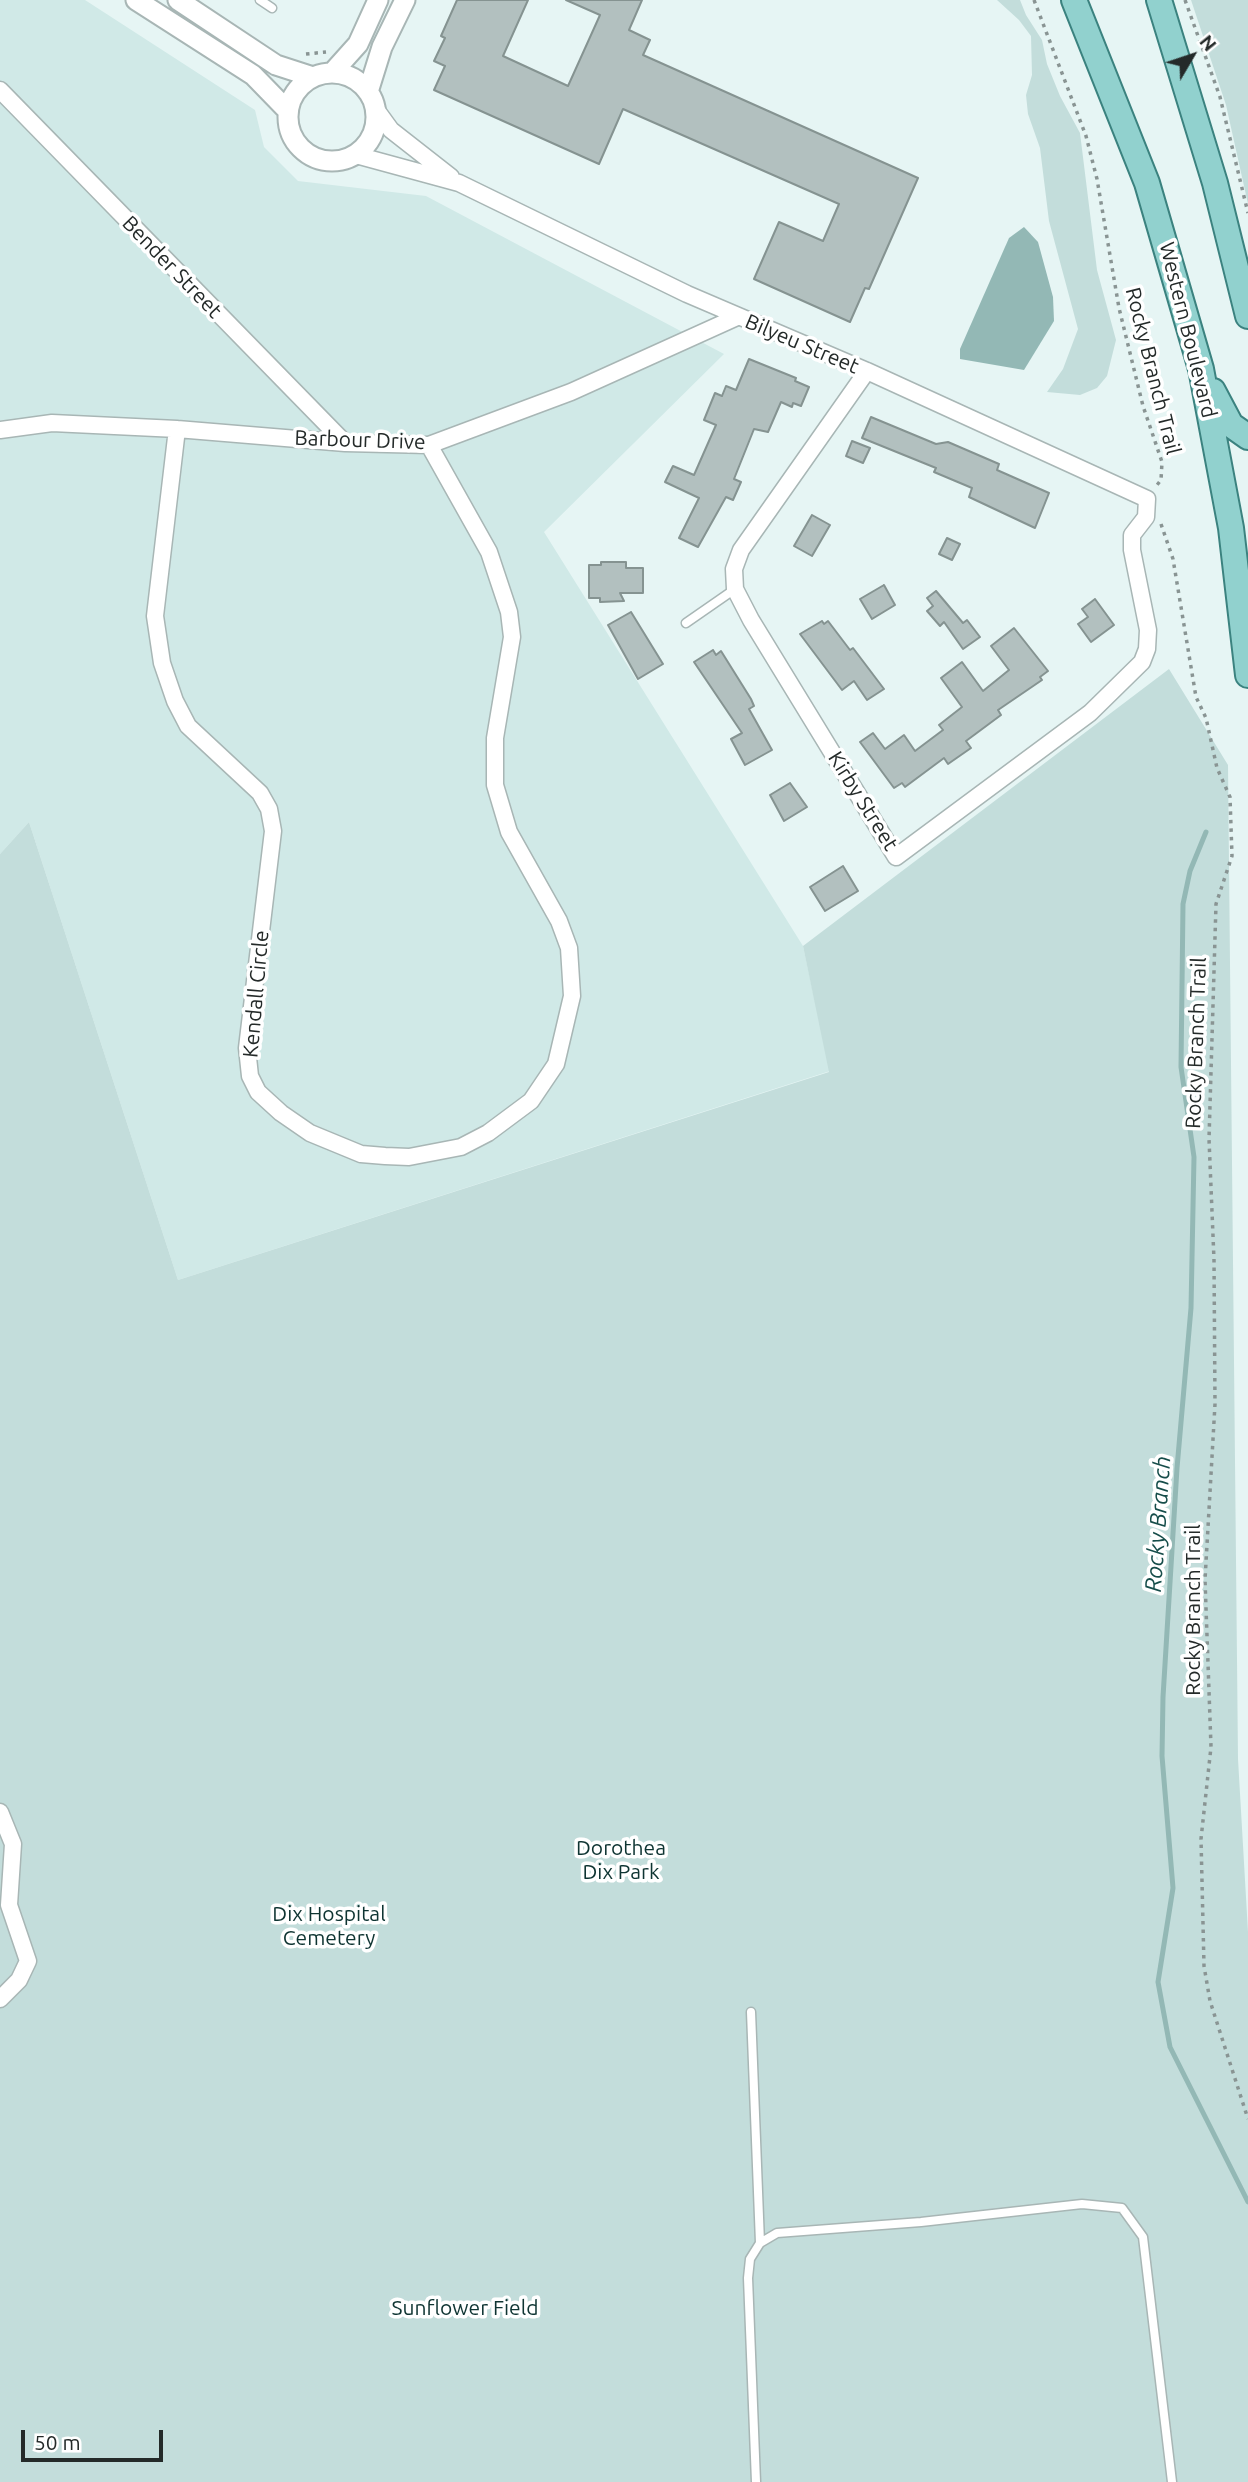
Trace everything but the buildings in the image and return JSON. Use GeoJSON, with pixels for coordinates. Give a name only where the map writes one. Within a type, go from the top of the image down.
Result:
{"type":"FeatureCollection","features":[{"type":"Feature","properties":{"kind":"main road","name":"Western Boulevard"},"geometry":{"type":"LineString","coordinates":[[1073,0],[1147,183],[1201,369],[1231,528],[1248,675]]}},
{"type":"Feature","properties":{"kind":"main road"},"geometry":{"type":"LineString","coordinates":[[1159,0],[1215,183],[1248,314]]}},
{"type":"Feature","properties":{"kind":"main road"},"geometry":{"type":"LineString","coordinates":[[1201,369],[1231,425],[1248,437]]}},
{"type":"Feature","properties":{"kind":"street"},"geometry":{"type":"LineString","coordinates":[[136,0],[157,6],[253,75],[288,111]]}},
{"type":"Feature","properties":{"kind":"street"},"geometry":{"type":"LineString","coordinates":[[178,0],[276,65],[359,82],[372,100]]}},
{"type":"Feature","properties":{"kind":"street"},"geometry":{"type":"LineString","coordinates":[[378,0],[358,44],[323,75],[296,91],[288,111],[288,125],[302,151],[328,162],[356,155],[373,135],[372,100],[382,47],[405,0]]}},
{"type":"Feature","properties":{"kind":"street","name":"Bender Street"},"geometry":{"type":"LineString","coordinates":[[0,90],[345,443]]}},
{"type":"Feature","properties":{"kind":"street","name":"Bilyeu Street"},"geometry":{"type":"LineString","coordinates":[[372,100],[391,130],[458,183]]}},
{"type":"Feature","properties":{"kind":"street","name":"Bilyeu Street"},"geometry":{"type":"LineString","coordinates":[[356,155],[458,183],[737,317],[867,371],[1147,499]]}},
{"type":"Feature","properties":{"kind":"street","name":"Barbour Drive"},"geometry":{"type":"LineString","coordinates":[[0,430],[52,423],[177,429],[345,443],[429,445],[571,392],[737,317]]}},
{"type":"Feature","properties":{"kind":"street"},"geometry":{"type":"LineString","coordinates":[[735,589],[734,569],[740,550],[867,371]]}},
{"type":"Feature","properties":{"kind":"street","name":"Kendall Circle"},"geometry":{"type":"LineString","coordinates":[[177,429],[156,616],[162,663],[175,701],[188,726],[260,793],[269,809],[273,831],[247,1048],[250,1076],[266,1099],[310,1133],[361,1154],[385,1156],[409,1157],[461,1147],[488,1133],[531,1101],[556,1065],[572,996],[569,948],[559,921],[509,832],[495,785],[495,738],[512,637],[509,612],[489,552],[429,445]]}},
{"type":"Feature","properties":{"kind":"street","name":"Kirby Street"},"geometry":{"type":"LineString","coordinates":[[735,589],[751,620],[896,858],[1090,713],[1142,663],[1147,649],[1148,630],[1132,550],[1132,535],[1146,517],[1147,499]]}},
{"type":"Feature","properties":{"kind":"street"},"geometry":{"type":"LineString","coordinates":[[0,1812],[13,1844],[9,1905],[28,1961],[19,1980],[0,1999]]}},
{"type":"Feature","properties":{"kind":"lane"},"geometry":{"type":"LineString","coordinates":[[260,0],[272,8]]}},
{"type":"Feature","properties":{"kind":"lane"},"geometry":{"type":"LineString","coordinates":[[686,623],[735,589]]}},
{"type":"Feature","properties":{"kind":"lane"},"geometry":{"type":"LineString","coordinates":[[751,2012],[760,2243]]}},
{"type":"Feature","properties":{"kind":"lane"},"geometry":{"type":"LineString","coordinates":[[756,2482],[748,2278],[750,2259],[760,2243],[777,2233],[921,2222],[1082,2204],[1122,2208],[1143,2236],[1171,2482]]}},
{"type":"Feature","properties":{"kind":"path","name":"Rocky Branch Trail"},"geometry":{"type":"LineString","coordinates":[[1034,0],[1086,136],[1097,179],[1119,308],[1143,406],[1162,462],[1161,480],[1147,499],[1164,530],[1173,559],[1196,697],[1206,718],[1217,768],[1230,797],[1232,856],[1216,904],[1209,1126],[1214,1260],[1215,1404],[1205,1580],[1211,1747],[1201,1839],[1204,1966],[1208,1989],[1248,2119]]}},
{"type":"Feature","properties":{"kind":"path"},"geometry":{"type":"LineString","coordinates":[[1185,0],[1220,97],[1248,213]]}},
{"type":"Feature","properties":{"kind":"path"},"geometry":{"type":"LineString","coordinates":[[295,51],[315,54],[329,51]]}},
{"type":"Feature","properties":{"kind":"shaded area"},"geometry":{"type":"Polygon","coordinates":[[[0,0],[85,0],[255,110],[264,147],[298,181],[426,196],[724,354],[544,532],[803,946],[830,1071],[178,1280],[29,822],[0,854],[0,0]]]}},
{"type":"Feature","properties":{"kind":"shaded area"},"geometry":{"type":"Polygon","coordinates":[[[1024,227],[1038,242],[1053,297],[1054,321],[1024,370],[960,359],[960,349],[1009,238],[1024,227]]]}},
{"type":"Feature","properties":{"kind":"green space"},"geometry":{"type":"Polygon","coordinates":[[[997,0],[1020,0],[1042,40],[1047,64],[1060,96],[1080,133],[1097,270],[1116,340],[1107,376],[1097,388],[1080,395],[1047,392],[1063,369],[1078,329],[1049,221],[1040,148],[1028,114],[1026,95],[1032,75],[1031,36],[1019,20],[997,0]]]}},
{"type":"Feature","properties":{"kind":"green space"},"geometry":{"type":"Polygon","coordinates":[[[1191,0],[1248,0],[1248,204],[1226,105],[1191,0]]]}},
{"type":"Feature","properties":{"kind":"green space","name":"Dorothea Dix Park"},"geometry":{"type":"Polygon","coordinates":[[[1169,669],[1228,765],[1238,1759],[1248,1932],[1248,2482],[0,2482],[0,854],[29,822],[178,1280],[829,1072],[803,946],[1169,669]]]}},
{"type":"Feature","properties":{"kind":"waterway","name":"Rocky Branch"},"geometry":{"type":"LineString","coordinates":[[1206,832],[1190,871],[1183,904],[1181,1067],[1194,1157],[1191,1308],[1177,1468],[1163,1697],[1162,1756],[1173,1888],[1158,1982],[1170,2047],[1248,2202]]}},
{"type":"Feature","properties":{"kind":"park label","name":"Dix Hospital Cemetery"},"geometry":{"type":"Point","coordinates":[329,1926]}},
{"type":"Feature","properties":{"kind":"park label","name":"Sunflower Field"},"geometry":{"type":"Point","coordinates":[465,2308]}}]}
